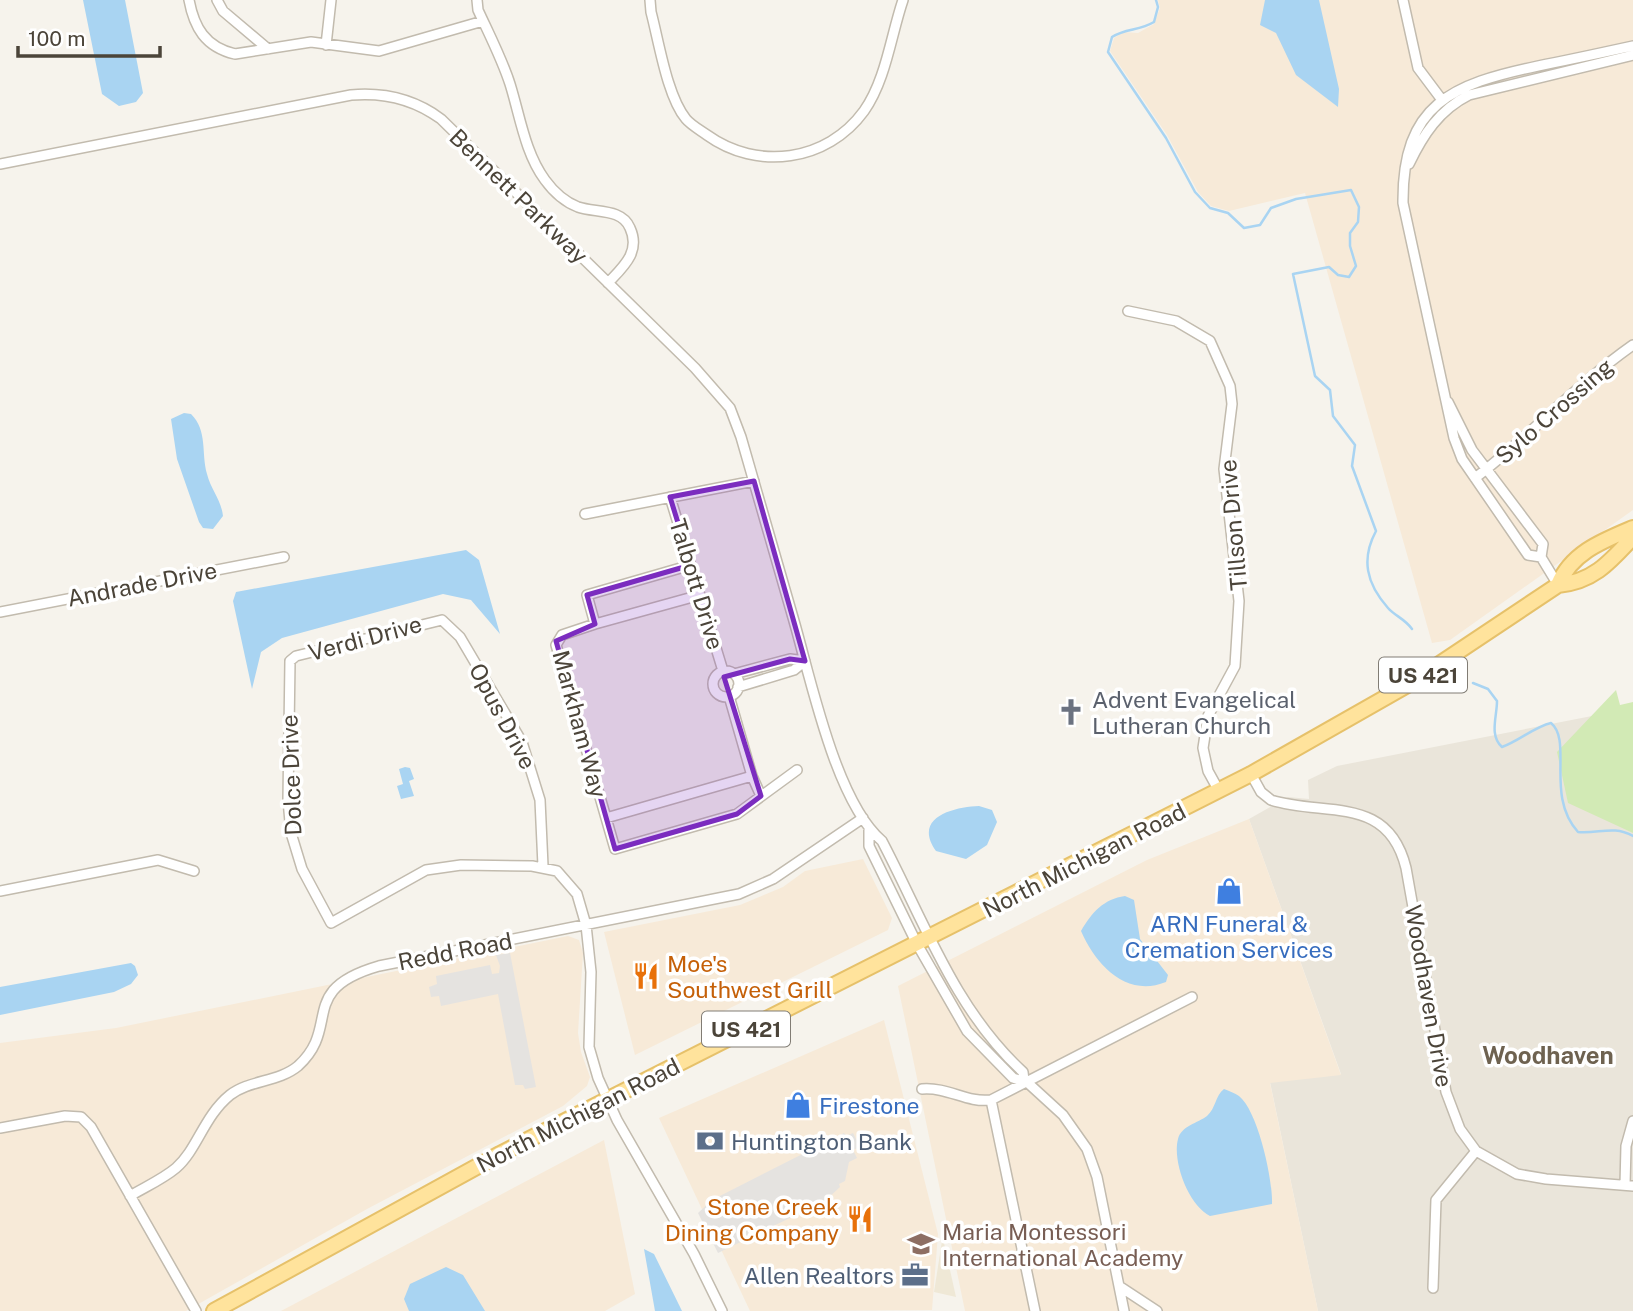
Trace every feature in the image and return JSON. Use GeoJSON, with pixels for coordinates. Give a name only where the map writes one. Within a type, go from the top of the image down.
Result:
{"type":"FeatureCollection","features":[{"type":"Feature","properties":{"kind":"main road","name":"US 421"},"geometry":{"type":"LineString","coordinates":[[1633,528],[1599,542],[1566,566],[1558,585],[1579,583],[1611,562],[1633,537]]}},
{"type":"Feature","properties":{"kind":"main road","name":"North Michigan Road"},"geometry":{"type":"LineString","coordinates":[[214,1311],[390,1212],[608,1099],[1283,757],[1411,683],[1558,585]]}},
{"type":"Feature","properties":{"kind":"street"},"geometry":{"type":"LineString","coordinates":[[189,0],[197,31],[225,52],[235,54],[311,42],[379,51],[483,21]]}},
{"type":"Feature","properties":{"kind":"street"},"geometry":{"type":"LineString","coordinates":[[217,0],[223,11],[268,49]]}},
{"type":"Feature","properties":{"kind":"street"},"geometry":{"type":"LineString","coordinates":[[326,45],[331,0]]}},
{"type":"Feature","properties":{"kind":"street"},"geometry":{"type":"LineString","coordinates":[[477,0],[483,21],[509,81],[535,164],[544,179],[555,192],[576,206],[618,215],[630,226],[633,236],[631,255],[608,283]]}},
{"type":"Feature","properties":{"kind":"street"},"geometry":{"type":"LineString","coordinates":[[650,0],[678,106],[687,121],[736,151],[773,158],[802,153],[835,138],[864,110],[886,59],[903,0]]}},
{"type":"Feature","properties":{"kind":"street"},"geometry":{"type":"LineString","coordinates":[[1403,0],[1418,68],[1442,100]]}},
{"type":"Feature","properties":{"kind":"street"},"geometry":{"type":"LineString","coordinates":[[1541,557],[1528,555],[1475,478],[1454,438],[1406,220],[1403,175],[1413,136],[1442,100],[1487,77],[1633,46]]}},
{"type":"Feature","properties":{"kind":"street"},"geometry":{"type":"LineString","coordinates":[[1403,175],[1432,124],[1458,100],[1485,88],[1633,55]]}},
{"type":"Feature","properties":{"kind":"street","name":"Bennett Parkway"},"geometry":{"type":"LineString","coordinates":[[0,164],[351,95],[388,96],[420,106],[441,119],[695,368],[730,408],[754,481],[832,750],[869,830],[882,841],[924,941]]}},
{"type":"Feature","properties":{"kind":"street","name":"Tillson Drive"},"geometry":{"type":"LineString","coordinates":[[1128,312],[1176,321],[1210,341],[1230,386],[1232,404],[1224,469],[1239,601],[1235,666],[1208,716],[1203,748],[1208,771],[1219,791]]}},
{"type":"Feature","properties":{"kind":"street","name":"Sylo Crossing"},"geometry":{"type":"LineString","coordinates":[[1475,478],[1532,432],[1589,377],[1633,345]]}},
{"type":"Feature","properties":{"kind":"street"},"geometry":{"type":"LineString","coordinates":[[1445,398],[1463,435],[1543,544],[1541,557],[1558,585]]}},
{"type":"Feature","properties":{"kind":"street"},"geometry":{"type":"LineString","coordinates":[[584,514],[754,481]]}},
{"type":"Feature","properties":{"kind":"street","name":"Talbott Drive"},"geometry":{"type":"LineString","coordinates":[[670,497],[723,671]]}},
{"type":"Feature","properties":{"kind":"street","name":"Andrade Drive"},"geometry":{"type":"LineString","coordinates":[[0,612],[284,557]]}},
{"type":"Feature","properties":{"kind":"street"},"geometry":{"type":"LineString","coordinates":[[595,624],[587,595],[691,565]]}},
{"type":"Feature","properties":{"kind":"street","name":"Markham Way"},"geometry":{"type":"LineString","coordinates":[[700,595],[562,635],[556,645],[615,849],[737,814],[761,796]]}},
{"type":"Feature","properties":{"kind":"street","name":"Verdi Drive"},"geometry":{"type":"LineString","coordinates":[[290,661],[296,656],[442,620]]}},
{"type":"Feature","properties":{"kind":"street","name":"Opus Drive"},"geometry":{"type":"LineString","coordinates":[[442,620],[460,637],[522,743],[540,800],[543,866]]}},
{"type":"Feature","properties":{"kind":"street"},"geometry":{"type":"LineString","coordinates":[[734,674],[790,659],[805,661]]}},
{"type":"Feature","properties":{"kind":"street","name":"Dolce Drive"},"geometry":{"type":"LineString","coordinates":[[290,661],[288,800],[291,833],[302,869],[331,923],[426,870],[461,865],[543,866]]}},
{"type":"Feature","properties":{"kind":"street"},"geometry":{"type":"LineString","coordinates":[[729,696],[738,687],[794,670],[805,661]]}},
{"type":"Feature","properties":{"kind":"street","name":"Talbott Drive"},"geometry":{"type":"LineString","coordinates":[[738,687],[734,674],[723,671],[716,675],[713,687],[718,694],[729,696],[752,776],[761,796]]}},
{"type":"Feature","properties":{"kind":"street"},"geometry":{"type":"LineString","coordinates":[[761,796],[797,770]]}},
{"type":"Feature","properties":{"kind":"street","name":"Woodhaven Drive"},"geometry":{"type":"LineString","coordinates":[[1251,774],[1261,792],[1271,800],[1349,810],[1382,827],[1399,846],[1406,868],[1446,1092],[1460,1129],[1476,1151],[1497,1166],[1528,1177],[1629,1185]]}},
{"type":"Feature","properties":{"kind":"street"},"geometry":{"type":"LineString","coordinates":[[606,818],[752,776]]}},
{"type":"Feature","properties":{"kind":"street","name":"Redd Road"},"geometry":{"type":"LineString","coordinates":[[130,1196],[177,1167],[213,1110],[232,1093],[296,1067],[314,1047],[325,1002],[334,987],[348,976],[379,966],[753,890],[780,875],[863,818]]}},
{"type":"Feature","properties":{"kind":"street","name":"Bennett Parkway"},"geometry":{"type":"LineString","coordinates":[[869,830],[869,846],[924,941]]}},
{"type":"Feature","properties":{"kind":"street"},"geometry":{"type":"LineString","coordinates":[[0,891],[158,860],[194,871]]}},
{"type":"Feature","properties":{"kind":"street"},"geometry":{"type":"LineString","coordinates":[[543,866],[557,871],[568,881],[577,894],[586,925],[591,972],[589,1048],[608,1099],[694,1254],[722,1311]]}},
{"type":"Feature","properties":{"kind":"street"},"geometry":{"type":"LineString","coordinates":[[924,941],[966,1006],[995,1046],[1023,1072],[1026,1082]]}},
{"type":"Feature","properties":{"kind":"street"},"geometry":{"type":"LineString","coordinates":[[924,941],[972,1038],[1013,1078],[1026,1082],[1063,1115],[1087,1149],[1097,1177],[1124,1311]]}},
{"type":"Feature","properties":{"kind":"street"},"geometry":{"type":"LineString","coordinates":[[922,1089],[940,1088],[981,1101],[991,1100],[1192,997]]}},
{"type":"Feature","properties":{"kind":"street"},"geometry":{"type":"LineString","coordinates":[[991,1100],[1035,1311]]}},
{"type":"Feature","properties":{"kind":"street"},"geometry":{"type":"LineString","coordinates":[[0,1128],[65,1116],[81,1117],[91,1127],[196,1311]]}},
{"type":"Feature","properties":{"kind":"street"},"geometry":{"type":"LineString","coordinates":[[1629,1185],[1626,1146],[1633,1121]]}},
{"type":"Feature","properties":{"kind":"street"},"geometry":{"type":"LineString","coordinates":[[1433,1288],[1436,1200],[1446,1184],[1476,1151]]}},
{"type":"Feature","properties":{"kind":"street"},"geometry":{"type":"LineString","coordinates":[[1119,1286],[1157,1311]]}},
{"type":"Feature","properties":{"kind":"highlighted area"},"geometry":{"type":"Polygon","coordinates":[[[754,481],[805,661],[790,659],[724,677],[761,796],[737,814],[615,849],[556,641],[595,624],[587,595],[691,565],[670,497],[754,481]]]}},
{"type":"Feature","properties":{"kind":"shaded area"},"geometry":{"type":"Polygon","coordinates":[[[1158,0],[1633,0],[1633,510],[1450,640],[1432,643],[1305,193],[1229,211],[1211,206],[1198,192],[1167,135],[1110,51],[1114,38],[1124,32],[1138,33],[1154,24],[1160,8],[1158,0]]]}},
{"type":"Feature","properties":{"kind":"shaded area"},"geometry":{"type":"Polygon","coordinates":[[[1633,708],[1633,1311],[1318,1311],[1270,1082],[1341,1074],[1249,819],[1288,797],[1309,799],[1308,780],[1337,766],[1633,708]]]}},
{"type":"Feature","properties":{"kind":"shaded area"},"geometry":{"type":"Polygon","coordinates":[[[1249,819],[1341,1075],[1270,1083],[1318,1311],[965,1311],[898,986],[1147,860],[1249,819]]]}},
{"type":"Feature","properties":{"kind":"shaded area"},"geometry":{"type":"Polygon","coordinates":[[[863,859],[892,918],[888,930],[635,1055],[604,932],[740,905],[783,887],[805,871],[863,859]]]}},
{"type":"Feature","properties":{"kind":"shaded area"},"geometry":{"type":"Polygon","coordinates":[[[568,936],[579,940],[583,953],[578,1033],[581,1052],[590,1077],[587,1086],[563,1106],[367,1209],[186,1311],[0,1311],[0,1043],[116,1028],[568,936]]]}},
{"type":"Feature","properties":{"kind":"shaded area"},"geometry":{"type":"Polygon","coordinates":[[[510,953],[536,1087],[525,1089],[523,1085],[515,1085],[498,994],[441,1006],[439,996],[431,997],[429,987],[437,984],[436,976],[490,965],[492,974],[499,973],[500,966],[496,955],[510,953]]]}},
{"type":"Feature","properties":{"kind":"shaded area"},"geometry":{"type":"Polygon","coordinates":[[[884,1020],[938,1234],[932,1310],[750,1311],[659,1118],[884,1020]]]}},
{"type":"Feature","properties":{"kind":"shaded area"},"geometry":{"type":"Polygon","coordinates":[[[844,1133],[846,1136],[853,1133],[860,1147],[853,1150],[857,1158],[849,1162],[845,1181],[839,1184],[840,1187],[825,1201],[718,1253],[698,1213],[712,1200],[844,1133]]]}},
{"type":"Feature","properties":{"kind":"shaded area"},"geometry":{"type":"Polygon","coordinates":[[[604,1140],[635,1294],[605,1311],[281,1311],[604,1140]]]}},
{"type":"Feature","properties":{"kind":"shaded area"},"geometry":{"type":"Polygon","coordinates":[[[942,1241],[944,1243],[956,1297],[934,1292],[942,1241]]]}},
{"type":"Feature","properties":{"kind":"green space"},"geometry":{"type":"Polygon","coordinates":[[[1616,690],[1620,705],[1633,702],[1633,833],[1568,803],[1557,752],[1616,690]]]}},
{"type":"Feature","properties":{"kind":"water"},"geometry":{"type":"Polygon","coordinates":[[[83,0],[125,0],[143,93],[136,102],[119,106],[102,94],[83,0]]]}},
{"type":"Feature","properties":{"kind":"water"},"geometry":{"type":"Polygon","coordinates":[[[1265,0],[1319,0],[1339,89],[1338,107],[1296,75],[1276,33],[1260,25],[1265,0]]]}},
{"type":"Feature","properties":{"kind":"water"},"geometry":{"type":"Polygon","coordinates":[[[184,413],[191,414],[200,428],[207,474],[222,510],[223,516],[213,529],[203,528],[199,522],[177,459],[171,419],[184,413]]]}},
{"type":"Feature","properties":{"kind":"water"},"geometry":{"type":"Polygon","coordinates":[[[466,550],[479,560],[500,634],[471,600],[443,594],[282,638],[261,652],[252,689],[233,601],[236,592],[466,550]]]}},
{"type":"Feature","properties":{"kind":"water"},"geometry":{"type":"Polygon","coordinates":[[[410,768],[414,779],[409,781],[414,796],[401,799],[397,786],[403,784],[399,769],[410,768]]]}},
{"type":"Feature","properties":{"kind":"water"},"geometry":{"type":"Polygon","coordinates":[[[979,806],[992,810],[997,822],[987,845],[966,859],[936,851],[930,839],[932,822],[948,812],[979,806]]]}},
{"type":"Feature","properties":{"kind":"water"},"geometry":{"type":"Polygon","coordinates":[[[1125,896],[1134,900],[1140,939],[1168,975],[1166,982],[1138,986],[1125,982],[1104,966],[1087,944],[1081,931],[1090,918],[1111,900],[1125,896]]]}},
{"type":"Feature","properties":{"kind":"water"},"geometry":{"type":"Polygon","coordinates":[[[131,963],[138,975],[131,984],[114,992],[0,1015],[0,987],[131,963]]]}},
{"type":"Feature","properties":{"kind":"water"},"geometry":{"type":"Polygon","coordinates":[[[1224,1089],[1239,1096],[1246,1104],[1258,1130],[1267,1163],[1272,1204],[1210,1216],[1195,1203],[1184,1182],[1178,1159],[1178,1139],[1190,1125],[1207,1116],[1224,1089]]]}},
{"type":"Feature","properties":{"kind":"water"},"geometry":{"type":"Polygon","coordinates":[[[644,1249],[654,1254],[682,1311],[655,1311],[644,1249]]]}},
{"type":"Feature","properties":{"kind":"water"},"geometry":{"type":"Polygon","coordinates":[[[446,1267],[463,1275],[485,1311],[409,1311],[404,1299],[410,1284],[446,1267]]]}},
{"type":"Feature","properties":{"kind":"waterway"},"geometry":{"type":"LineString","coordinates":[[1156,0],[1158,7],[1154,22],[1112,37],[1108,52],[1166,138],[1195,192],[1210,208],[1228,213],[1244,228],[1260,225],[1271,208],[1296,199],[1351,190],[1359,207],[1358,222],[1350,233],[1350,246],[1356,266],[1349,277],[1338,275],[1329,267],[1293,274],[1315,376],[1330,390],[1333,416],[1355,445],[1352,466],[1376,531],[1368,551],[1371,580],[1388,608],[1412,629]]}},
{"type":"Feature","properties":{"kind":"waterway"},"geometry":{"type":"LineString","coordinates":[[1473,683],[1488,689],[1497,701],[1495,731],[1502,747],[1551,723],[1557,731],[1563,802],[1568,818],[1578,832],[1612,830],[1633,836]]}},
{"type":"Feature","properties":{"kind":"place","name":"Advent Evangelical Lutheran Church"},"geometry":{"type":"Point","coordinates":[1071,712]}},
{"type":"Feature","properties":{"kind":"place","name":"ARN Funeral & Cremation Services"},"geometry":{"type":"Point","coordinates":[1229,891]}},
{"type":"Feature","properties":{"kind":"place","name":"Moe's Southwest Grill"},"geometry":{"type":"Point","coordinates":[646,976]}},
{"type":"Feature","properties":{"kind":"place","name":"Firestone"},"geometry":{"type":"Point","coordinates":[798,1105]}},
{"type":"Feature","properties":{"kind":"place","name":"Huntington Bank"},"geometry":{"type":"Point","coordinates":[710,1141]}},
{"type":"Feature","properties":{"kind":"place","name":"Stone Creek Dining Company"},"geometry":{"type":"Point","coordinates":[860,1219]}},
{"type":"Feature","properties":{"kind":"place","name":"Maria Montessori International Academy"},"geometry":{"type":"Point","coordinates":[921,1244]}},
{"type":"Feature","properties":{"kind":"place","name":"Allen Realtors"},"geometry":{"type":"Point","coordinates":[915,1275]}},
{"type":"Feature","properties":{"kind":"district","name":"Woodhaven"},"geometry":{"type":"Point","coordinates":[1548,1055]}}]}
